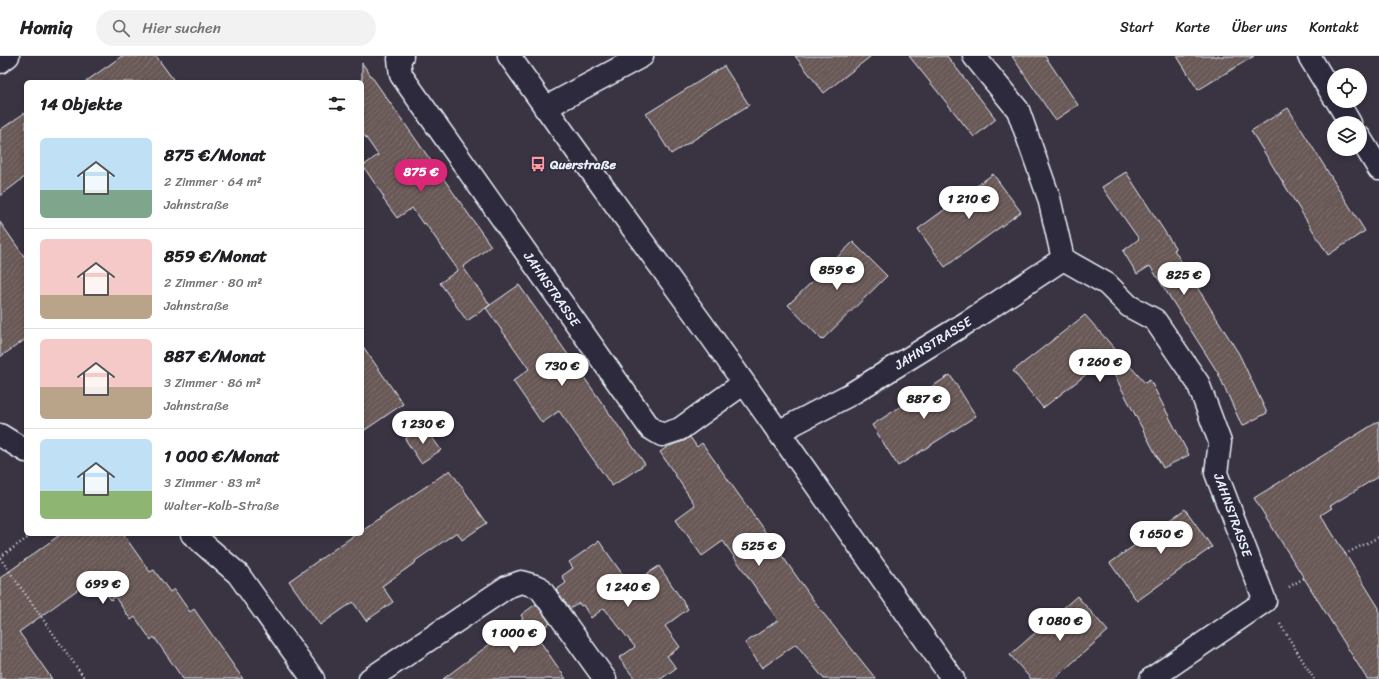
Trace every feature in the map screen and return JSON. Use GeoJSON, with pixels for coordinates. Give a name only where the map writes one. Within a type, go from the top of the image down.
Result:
{"type":"FeatureCollection","features":[{"type":"Feature","properties":{"kind":"street"},"geometry":{"type":"LineString","coordinates":[[0,62],[8,56]]}},
{"type":"Feature","properties":{"kind":"street","name":"JAHNSTRASSE"},"geometry":{"type":"LineString","coordinates":[[402,56],[399,59],[401,75],[650,428],[662,436],[680,429],[744,383]]}},
{"type":"Feature","properties":{"kind":"street"},"geometry":{"type":"LineString","coordinates":[[509,56],[744,383],[953,679]]}},
{"type":"Feature","properties":{"kind":"street"},"geometry":{"type":"LineString","coordinates":[[545,108],[642,56]]}},
{"type":"Feature","properties":{"kind":"street"},"geometry":{"type":"LineString","coordinates":[[974,56],[1018,110],[1049,198],[1063,259]]}},
{"type":"Feature","properties":{"kind":"street"},"geometry":{"type":"LineString","coordinates":[[1309,56],[1327,86]]}},
{"type":"Feature","properties":{"kind":"street"},"geometry":{"type":"LineString","coordinates":[[1367,149],[1379,169]]}},
{"type":"Feature","properties":{"kind":"street","name":"JAHNSTRASSE"},"geometry":{"type":"LineString","coordinates":[[778,432],[851,394],[971,320],[1063,259],[1107,284],[1129,306],[1155,320],[1198,383],[1220,442],[1216,473],[1265,601]]}},
{"type":"Feature","properties":{"kind":"street"},"geometry":{"type":"LineString","coordinates":[[0,435],[24,450]]}},
{"type":"Feature","properties":{"kind":"street"},"geometry":{"type":"LineString","coordinates":[[194,536],[238,574],[313,679]]}},
{"type":"Feature","properties":{"kind":"street"},"geometry":{"type":"LineString","coordinates":[[370,679],[507,587],[521,582],[539,587],[604,679]]}},
{"type":"Feature","properties":{"kind":"street"},"geometry":{"type":"LineString","coordinates":[[1150,679],[1265,601]]}},
{"type":"Feature","properties":{"kind":"path"},"geometry":{"type":"LineString","coordinates":[[31,536],[0,558],[85,679]]}},
{"type":"Feature","properties":{"kind":"path"},"geometry":{"type":"LineString","coordinates":[[1345,554],[1379,537]]}},
{"type":"Feature","properties":{"kind":"path"},"geometry":{"type":"LineString","coordinates":[[1265,601],[1314,679]]}},
{"type":"Feature","properties":{"kind":"building"},"geometry":{"type":"Polygon","coordinates":[[[122,56],[156,56],[174,80],[88,80],[122,56]]]}},
{"type":"Feature","properties":{"kind":"building"},"geometry":{"type":"Polygon","coordinates":[[[795,56],[871,56],[824,93],[795,56]]]}},
{"type":"Feature","properties":{"kind":"building"},"geometry":{"type":"Polygon","coordinates":[[[909,56],[947,56],[996,119],[974,137],[909,56]]]}},
{"type":"Feature","properties":{"kind":"building"},"geometry":{"type":"Polygon","coordinates":[[[1012,56],[1045,56],[1078,105],[1055,120],[1012,56]]]}},
{"type":"Feature","properties":{"kind":"building"},"geometry":{"type":"Polygon","coordinates":[[[1177,56],[1254,56],[1198,90],[1177,56]]]}},
{"type":"Feature","properties":{"kind":"building"},"geometry":{"type":"Polygon","coordinates":[[[362,63],[491,246],[463,267],[490,305],[467,321],[440,283],[458,270],[425,223],[423,224],[412,208],[397,218],[383,199],[384,197],[364,167],[364,165],[378,155],[364,135],[364,80],[362,80],[362,63]]]}},
{"type":"Feature","properties":{"kind":"building"},"geometry":{"type":"Polygon","coordinates":[[[724,66],[749,105],[671,154],[646,114],[724,66]]]}},
{"type":"Feature","properties":{"kind":"building"},"geometry":{"type":"Polygon","coordinates":[[[1288,108],[1365,231],[1328,255],[1251,131],[1288,108]]]}},
{"type":"Feature","properties":{"kind":"building"},"geometry":{"type":"Polygon","coordinates":[[[24,113],[24,178],[0,196],[0,130],[24,113]]]}},
{"type":"Feature","properties":{"kind":"building"},"geometry":{"type":"Polygon","coordinates":[[[1126,172],[1176,249],[1174,250],[1239,354],[1267,413],[1242,426],[1218,373],[1150,266],[1137,274],[1123,251],[1139,239],[1102,187],[1126,172]]]}},
{"type":"Feature","properties":{"kind":"building"},"geometry":{"type":"Polygon","coordinates":[[[993,174],[1021,212],[945,267],[918,229],[993,174]]]}},
{"type":"Feature","properties":{"kind":"building"},"geometry":{"type":"Polygon","coordinates":[[[0,222],[24,256],[24,340],[0,357],[0,222]]]}},
{"type":"Feature","properties":{"kind":"building"},"geometry":{"type":"Polygon","coordinates":[[[853,242],[887,276],[822,340],[788,305],[853,242]]]}},
{"type":"Feature","properties":{"kind":"building"},"geometry":{"type":"Polygon","coordinates":[[[519,285],[645,464],[612,486],[559,411],[542,423],[513,381],[529,369],[486,308],[519,285]]]}},
{"type":"Feature","properties":{"kind":"building"},"geometry":{"type":"Polygon","coordinates":[[[1085,315],[1145,383],[1150,380],[1189,455],[1163,468],[1106,359],[1043,408],[1013,371],[1085,315]]]}},
{"type":"Feature","properties":{"kind":"building"},"geometry":{"type":"Polygon","coordinates":[[[364,348],[403,404],[364,431],[364,348]]]}},
{"type":"Feature","properties":{"kind":"building"},"geometry":{"type":"Polygon","coordinates":[[[950,375],[976,416],[898,466],[872,425],[950,375]]]}},
{"type":"Feature","properties":{"kind":"building"},"geometry":{"type":"Polygon","coordinates":[[[1379,421],[1379,476],[1330,506],[1332,508],[1321,515],[1379,608],[1379,679],[1367,679],[1254,498],[1379,421]]]}},
{"type":"Feature","properties":{"kind":"building"},"geometry":{"type":"Polygon","coordinates":[[[424,426],[441,450],[421,463],[405,439],[424,426]]]}},
{"type":"Feature","properties":{"kind":"building"},"geometry":{"type":"Polygon","coordinates":[[[690,437],[697,447],[702,443],[819,608],[876,679],[824,679],[796,644],[762,668],[745,643],[778,620],[723,541],[702,556],[676,519],[695,505],[660,452],[669,446],[684,441],[690,437]]]}},
{"type":"Feature","properties":{"kind":"building"},"geometry":{"type":"Polygon","coordinates":[[[450,470],[487,523],[462,540],[457,532],[382,586],[393,602],[366,621],[353,602],[320,625],[289,581],[353,536],[364,536],[364,529],[450,470]]]}},
{"type":"Feature","properties":{"kind":"building"},"geometry":{"type":"Polygon","coordinates":[[[1185,509],[1212,547],[1137,601],[1110,563],[1185,509]]]}},
{"type":"Feature","properties":{"kind":"building"},"geometry":{"type":"Polygon","coordinates":[[[58,536],[124,536],[150,572],[154,570],[170,592],[174,589],[190,612],[194,609],[243,679],[183,679],[154,637],[151,640],[135,617],[131,620],[115,597],[111,600],[95,577],[19,632],[52,679],[0,679],[0,578],[58,536]]]}},
{"type":"Feature","properties":{"kind":"building"},"geometry":{"type":"Polygon","coordinates":[[[599,541],[630,585],[659,566],[688,609],[665,626],[680,647],[667,656],[676,668],[661,679],[635,679],[619,658],[635,647],[604,608],[591,618],[583,605],[581,606],[579,603],[570,609],[556,590],[566,583],[562,576],[573,568],[569,562],[599,541]]]}},
{"type":"Feature","properties":{"kind":"building"},"geometry":{"type":"Polygon","coordinates":[[[1077,596],[1108,631],[1054,679],[1031,679],[1010,655],[1077,596]]]}},
{"type":"Feature","properties":{"kind":"building"},"geometry":{"type":"Polygon","coordinates":[[[536,604],[550,623],[535,634],[566,679],[443,679],[490,644],[489,642],[523,619],[521,615],[536,604]]]}},
{"type":"Feature","properties":{"kind":"place","name":"Querstraße"},"geometry":{"type":"Point","coordinates":[538,164]}}]}
